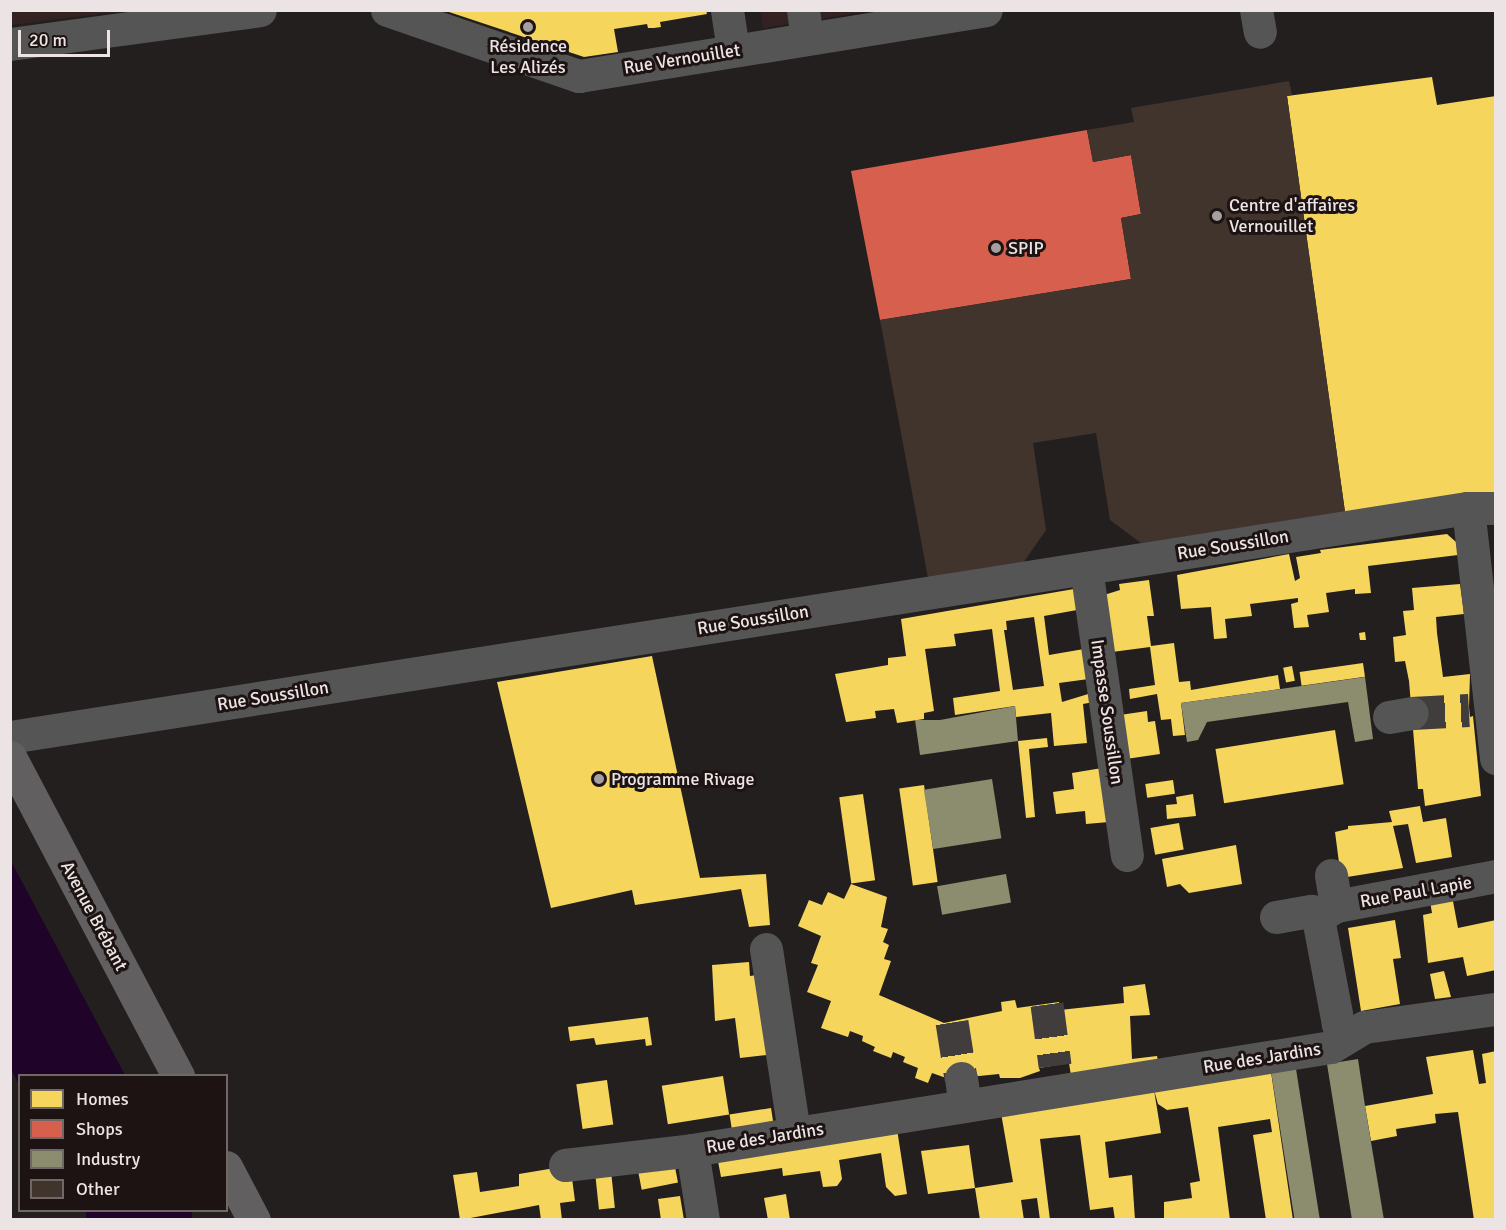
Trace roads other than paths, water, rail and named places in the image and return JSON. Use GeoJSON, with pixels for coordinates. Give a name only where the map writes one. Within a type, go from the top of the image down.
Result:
{"type":"FeatureCollection","features":[{"type":"Feature","properties":{"kind":"main road","name":"Avenue Brébant"},"geometry":{"type":"LineString","coordinates":[[10,757],[177,1074]]}},
{"type":"Feature","properties":{"kind":"main road"},"geometry":{"type":"LineString","coordinates":[[228,1171],[254,1220]]}},
{"type":"Feature","properties":{"kind":"street"},"geometry":{"type":"LineString","coordinates":[[10,44],[260,10]]}},
{"type":"Feature","properties":{"kind":"street","name":"Rue Vernouillet"},"geometry":{"type":"LineString","coordinates":[[387,10],[579,76],[733,50],[805,25],[986,10]]}},
{"type":"Feature","properties":{"kind":"street"},"geometry":{"type":"LineString","coordinates":[[727,10],[733,50]]}},
{"type":"Feature","properties":{"kind":"street"},"geometry":{"type":"LineString","coordinates":[[1482,508],[1480,710],[1496,758]]}},
{"type":"Feature","properties":{"kind":"street","name":"Rue Soussillon"},"geometry":{"type":"LineString","coordinates":[[10,737],[1482,508]]}},
{"type":"Feature","properties":{"kind":"street","name":"Impasse Soussillon"},"geometry":{"type":"LineString","coordinates":[[1086,568],[1127,855]]}},
{"type":"Feature","properties":{"kind":"street","name":"Rue Paul Lapie"},"geometry":{"type":"LineString","coordinates":[[1276,917],[1311,911],[1330,899],[1496,876]]}},
{"type":"Feature","properties":{"kind":"street"},"geometry":{"type":"LineString","coordinates":[[1330,899],[1319,922],[1338,1024],[1347,1037]]}},
{"type":"Feature","properties":{"kind":"street"},"geometry":{"type":"LineString","coordinates":[[766,949],[794,1133]]}},
{"type":"Feature","properties":{"kind":"street","name":"Rue des Jardins"},"geometry":{"type":"LineString","coordinates":[[565,1166],[692,1150],[794,1133],[963,1092],[1057,1078],[1331,1047],[1364,1027],[1496,1009]]}},
{"type":"Feature","properties":{"kind":"street"},"geometry":{"type":"LineString","coordinates":[[692,1150],[703,1220]]}},
{"type":"Feature","properties":{"kind":"tunnel"},"geometry":{"type":"LineString","coordinates":[[1412,713],[1469,710]]}},
{"type":"Feature","properties":{"kind":"tunnel"},"geometry":{"type":"LineString","coordinates":[[1047,1004],[1055,1065]]}},
{"type":"Feature","properties":{"kind":"tunnel"},"geometry":{"type":"LineString","coordinates":[[952,1022],[961,1078]]}},
{"type":"Feature","properties":{"kind":"place","name":"Résidence Les Alizés"},"geometry":{"type":"Point","coordinates":[528,27]}},
{"type":"Feature","properties":{"kind":"place","name":"Centre d'affaires Vernouillet"},"geometry":{"type":"Point","coordinates":[1217,216]}},
{"type":"Feature","properties":{"kind":"place","name":"SPIP"},"geometry":{"type":"Point","coordinates":[996,248]}},
{"type":"Feature","properties":{"kind":"place","name":"Programme Rivage"},"geometry":{"type":"Point","coordinates":[599,779]}}]}
